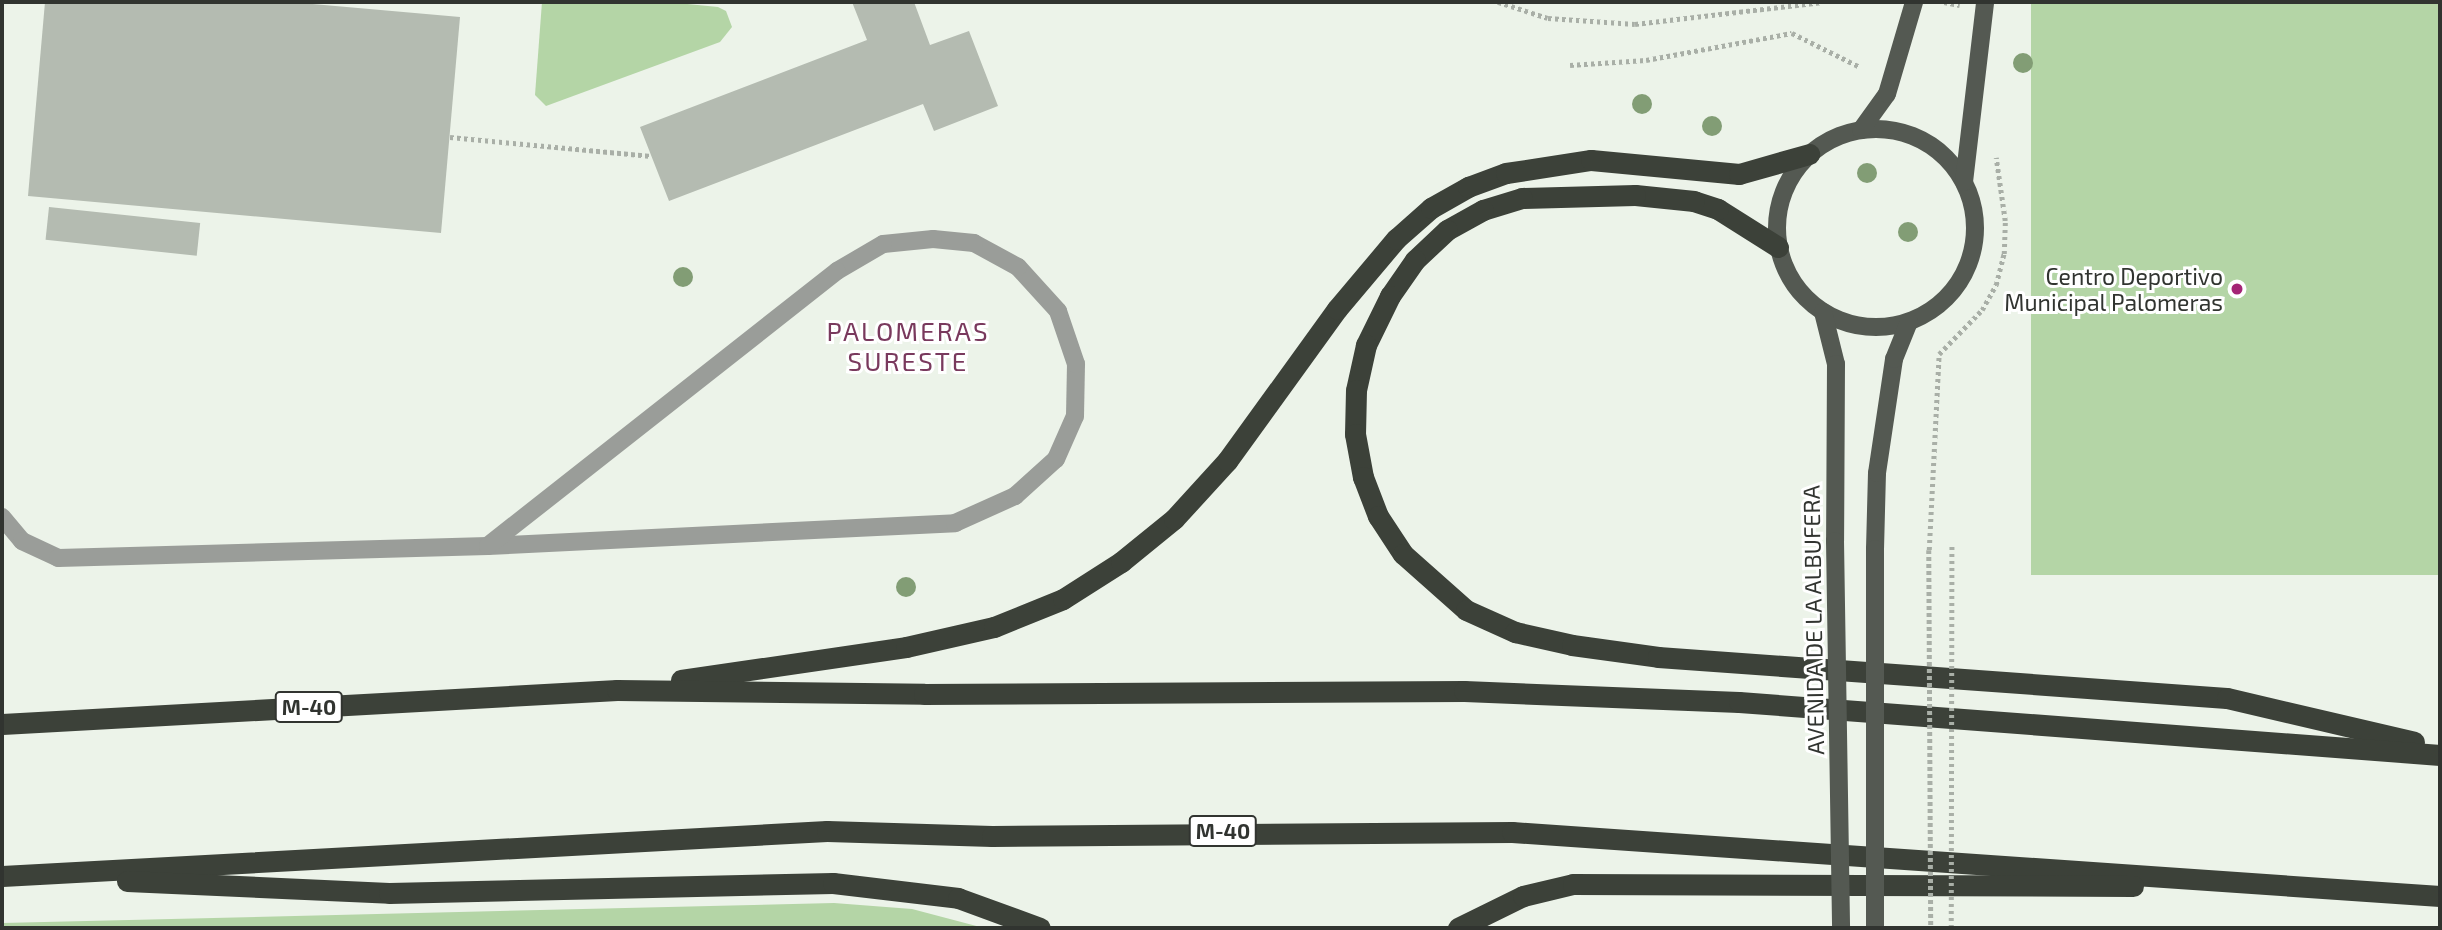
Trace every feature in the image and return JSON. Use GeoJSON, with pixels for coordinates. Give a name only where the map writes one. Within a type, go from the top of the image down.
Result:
{"type":"FeatureCollection","features":[{"type":"Feature","properties":{"kind":"highway"},"geometry":{"type":"LineString","coordinates":[[617,690],[906,647],[994,627],[1063,598],[1121,562],[1174,519],[1227,461],[1337,309],[1396,239],[1431,208],[1468,187],[1506,173],[1564,162],[1624,159],[1739,174],[1809,155]]}},
{"type":"Feature","properties":{"kind":"highway"},"geometry":{"type":"LineString","coordinates":[[1778,247],[1718,209],[1693,201],[1636,195],[1522,198],[1483,209],[1447,230],[1415,260],[1390,296],[1366,345],[1356,390],[1355,434],[1363,477],[1378,516],[1403,554],[1466,610],[1515,632],[1573,645],[1658,657],[2227,698],[2440,748]]}},
{"type":"Feature","properties":{"kind":"highway","name":"M-40"},"geometry":{"type":"LineString","coordinates":[[2,724],[617,690],[924,694],[1464,691],[1739,702],[2440,755]]}},
{"type":"Feature","properties":{"kind":"highway","name":"M-40"},"geometry":{"type":"LineString","coordinates":[[4,876],[827,831],[992,836],[1485,832],[2367,888],[2440,896]]}},
{"type":"Feature","properties":{"kind":"highway"},"geometry":{"type":"LineString","coordinates":[[4,876],[389,893],[833,883],[958,898],[1040,928]]}},
{"type":"Feature","properties":{"kind":"highway"},"geometry":{"type":"LineString","coordinates":[[1458,928],[1523,896],[1573,884],[2367,888]]}},
{"type":"Feature","properties":{"kind":"main road"},"geometry":{"type":"LineString","coordinates":[[1861,130],[1887,94],[1914,2]]}},
{"type":"Feature","properties":{"kind":"main road"},"geometry":{"type":"LineString","coordinates":[[1964,183],[1985,2]]}},
{"type":"Feature","properties":{"kind":"main road"},"geometry":{"type":"LineString","coordinates":[[1861,130],[1892,130],[1921,139],[1946,158],[1964,183],[1974,209],[1975,238],[1969,265],[1948,296],[1909,322],[1865,327],[1823,312],[1794,284],[1778,247],[1782,196],[1809,155],[1833,138],[1861,130]]}},
{"type":"Feature","properties":{"kind":"main road","name":"AVENIDA DE LA ALBUFERA"},"geometry":{"type":"LineString","coordinates":[[1823,312],[1836,364],[1835,541],[1841,928]]}},
{"type":"Feature","properties":{"kind":"main road"},"geometry":{"type":"LineString","coordinates":[[1875,928],[1877,473],[1894,359],[1909,322]]}},
{"type":"Feature","properties":{"kind":"lane"},"geometry":{"type":"LineString","coordinates":[[2,517],[22,541],[58,558],[488,545],[955,523],[1015,496],[1056,459],[1074,416],[1076,364],[1058,311],[1018,267],[974,243],[933,239],[883,244],[837,271],[488,545]]}},
{"type":"Feature","properties":{"kind":"path"},"geometry":{"type":"LineString","coordinates":[[1498,2],[1548,18],[1635,24],[1821,2]]}},
{"type":"Feature","properties":{"kind":"path"},"geometry":{"type":"LineString","coordinates":[[1944,2],[1965,5]]}},
{"type":"Feature","properties":{"kind":"path"},"geometry":{"type":"LineString","coordinates":[[1570,65],[1646,60],[1792,33],[1858,66]]}},
{"type":"Feature","properties":{"kind":"path"},"geometry":{"type":"LineString","coordinates":[[450,137],[652,156]]}},
{"type":"Feature","properties":{"kind":"path"},"geometry":{"type":"LineString","coordinates":[[1931,928],[1929,550],[1939,355],[1982,310],[1996,285],[2004,254],[2006,221],[1994,149]]}},
{"type":"Feature","properties":{"kind":"path"},"geometry":{"type":"LineString","coordinates":[[1951,928],[1952,544]]}},
{"type":"Feature","properties":{"kind":"green space"},"geometry":{"type":"Polygon","coordinates":[[[542,2],[667,2],[718,7],[726,11],[732,27],[720,42],[546,106],[535,95],[542,2]]]}},
{"type":"Feature","properties":{"kind":"green space","name":"Centro Deportivo Municipal Palomeras"},"geometry":{"type":"Polygon","coordinates":[[[2031,2],[2440,2],[2440,575],[2031,575],[2031,2]]]}},
{"type":"Feature","properties":{"kind":"green space"},"geometry":{"type":"Polygon","coordinates":[[[834,903],[912,909],[984,928],[2,928],[2,923],[834,903]]]}},
{"type":"Feature","properties":{"kind":"building"},"geometry":{"type":"Polygon","coordinates":[[[45,2],[290,2],[460,17],[441,233],[28,196],[45,2]]]}},
{"type":"Feature","properties":{"kind":"building"},"geometry":{"type":"Polygon","coordinates":[[[852,2],[914,2],[930,45],[969,31],[998,106],[934,131],[923,104],[669,201],[640,127],[867,40],[852,2]]]}},
{"type":"Feature","properties":{"kind":"building"},"geometry":{"type":"Polygon","coordinates":[[[49,207],[200,223],[197,256],[46,240],[49,207]]]}},
{"type":"Feature","properties":{"kind":"place","name":"Centro Deportivo Municipal Palomeras"},"geometry":{"type":"Point","coordinates":[2237,289]}},
{"type":"Feature","properties":{"kind":"district","name":"PALOMERAS SURESTE"},"geometry":{"type":"Point","coordinates":[908,346]}}]}
